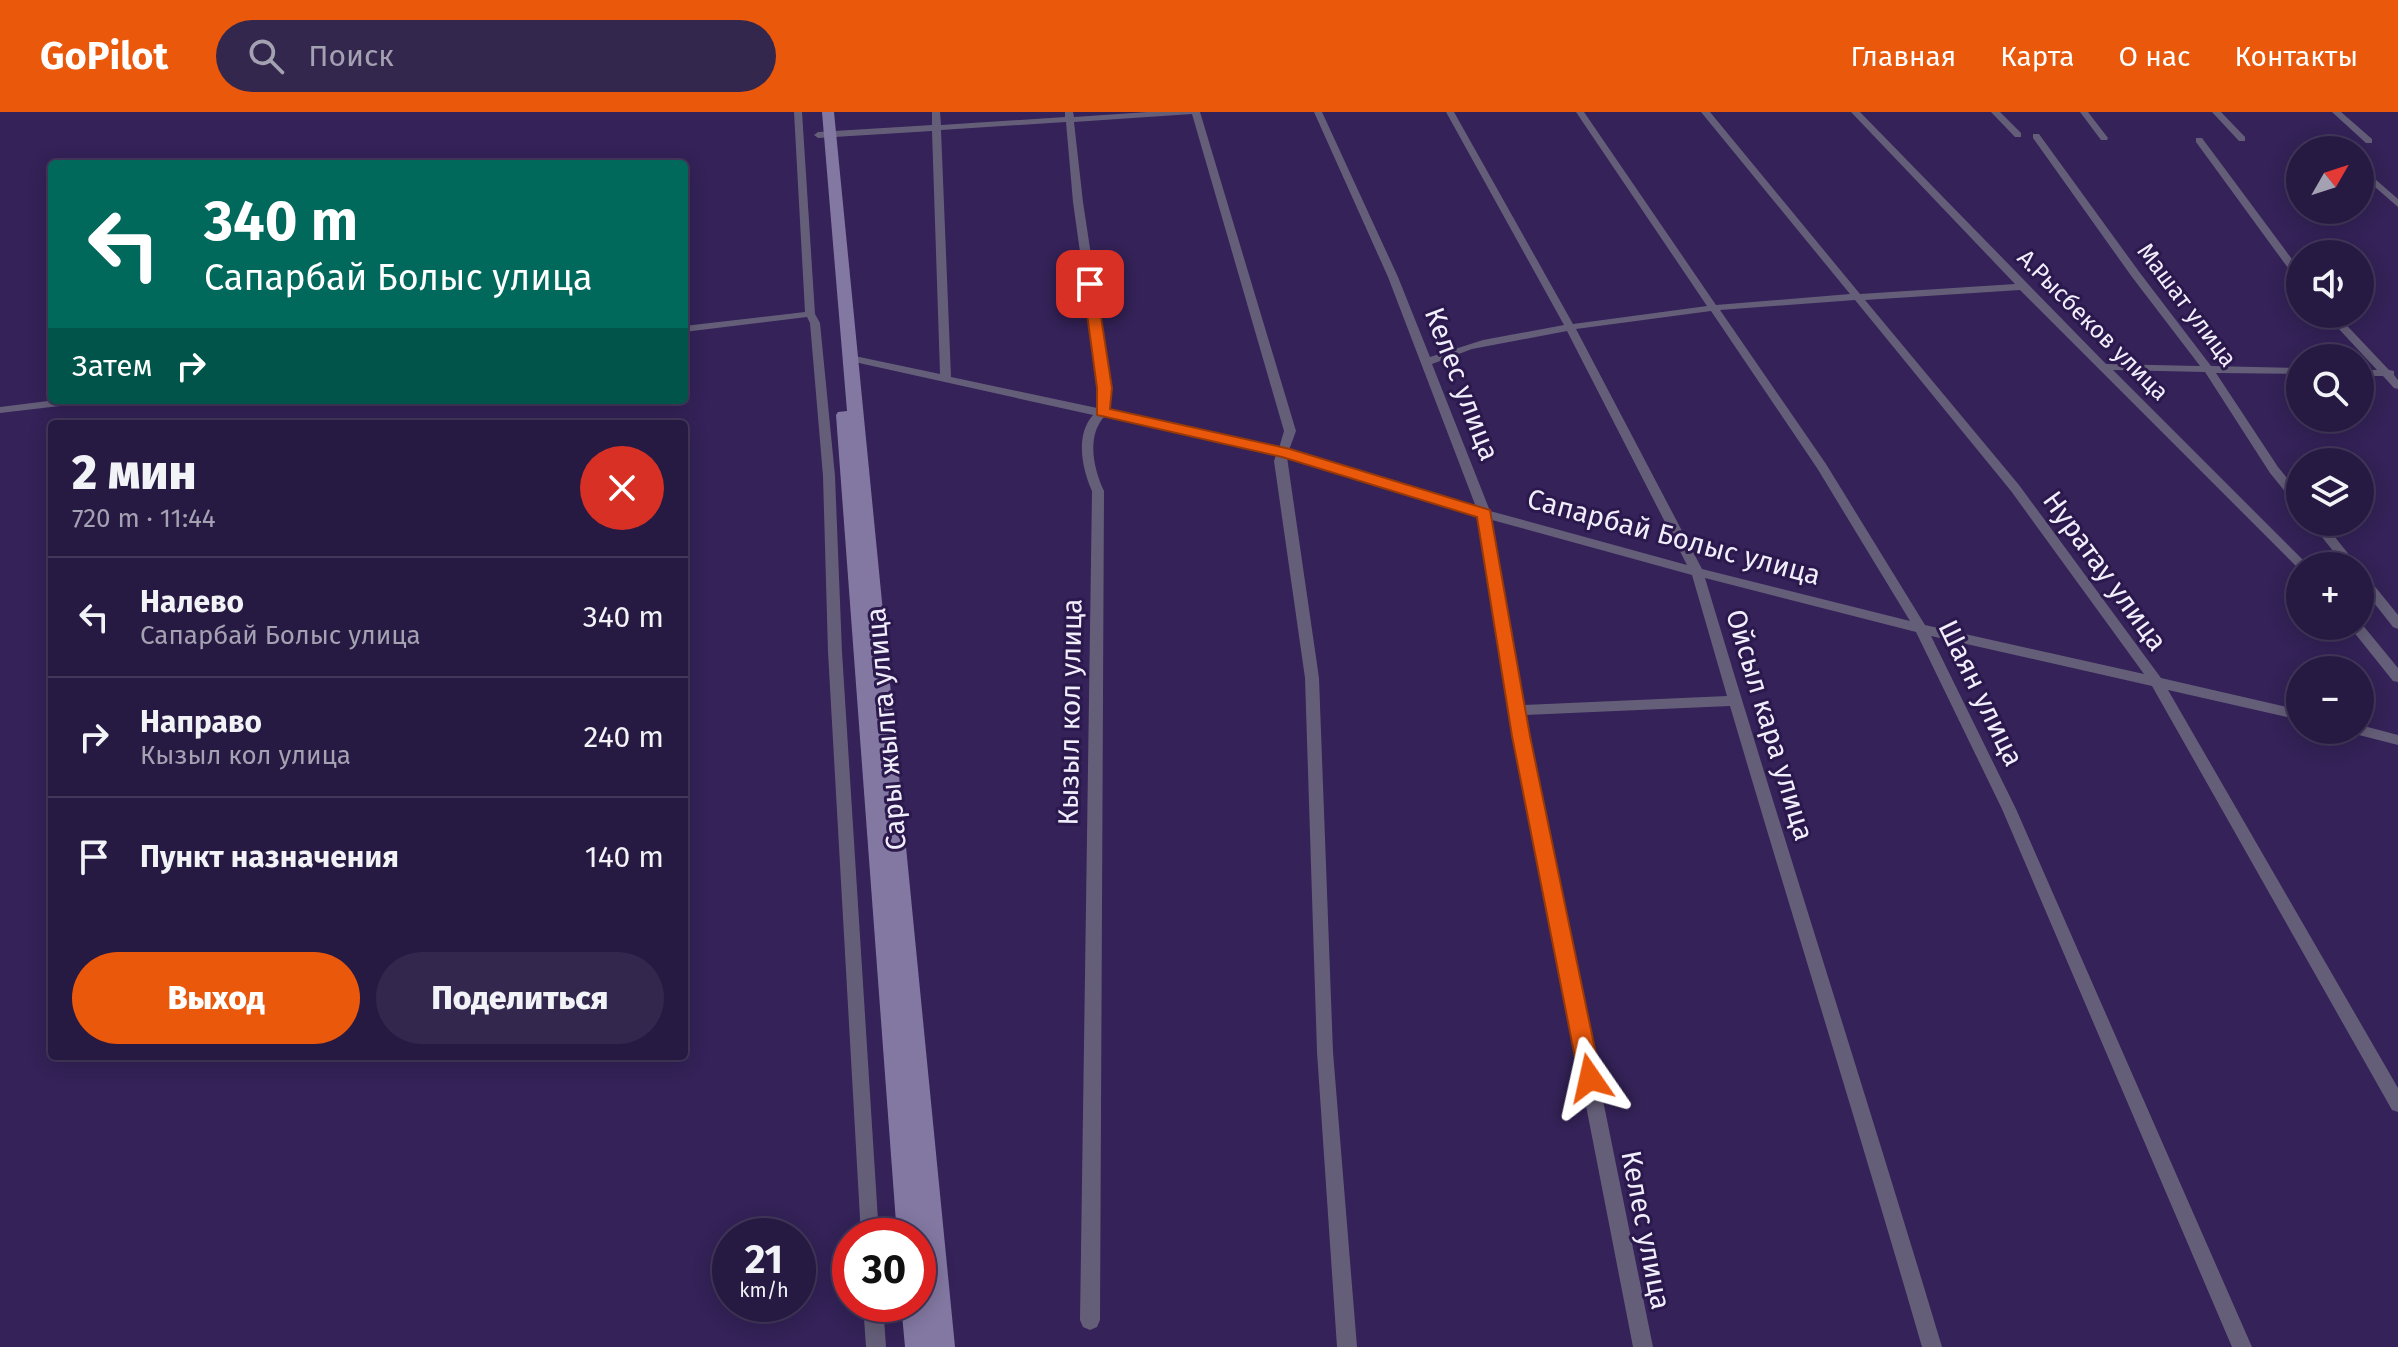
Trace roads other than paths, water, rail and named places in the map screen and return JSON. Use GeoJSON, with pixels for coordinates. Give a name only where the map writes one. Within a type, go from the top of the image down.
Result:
{"type":"FeatureCollection","features":[{"type":"Feature","properties":{"kind":"main road","name":"Сары жылга улица"},"geometry":{"type":"LineString","coordinates":[[816,112],[824,134],[850,358],[941,1347]]}},
{"type":"Feature","properties":{"kind":"main road","name":"Сары жылга улица"},"geometry":{"type":"LineString","coordinates":[[828,112],[824,134],[909,1218]]}},
{"type":"Feature","properties":{"kind":"main road"},"geometry":{"type":"LineString","coordinates":[[917,1322],[919,1347]]}},
{"type":"Feature","properties":{"kind":"street"},"geometry":{"type":"LineString","coordinates":[[798,112],[810,314],[815,323],[829,476],[836,668],[869,1218]]}},
{"type":"Feature","properties":{"kind":"street"},"geometry":{"type":"LineString","coordinates":[[936,112],[946,377]]}},
{"type":"Feature","properties":{"kind":"street"},"geometry":{"type":"LineString","coordinates":[[824,134],[1070,116],[1190,112]]}},
{"type":"Feature","properties":{"kind":"street"},"geometry":{"type":"LineString","coordinates":[[1196,112],[1290,431],[1280,461],[1312,678],[1325,1052],[1347,1347]]}},
{"type":"Feature","properties":{"kind":"street","name":"Келес улица"},"geometry":{"type":"LineString","coordinates":[[1318,112],[1393,277],[1485,514],[1517,710],[1643,1347]]}},
{"type":"Feature","properties":{"kind":"street","name":"Ойсыл кара улица"},"geometry":{"type":"LineString","coordinates":[[1450,112],[1570,327],[1697,572],[1932,1347]]}},
{"type":"Feature","properties":{"kind":"street","name":"Шаян улица"},"geometry":{"type":"LineString","coordinates":[[1580,112],[1822,467],[1921,629],[2009,809],[2242,1347]]}},
{"type":"Feature","properties":{"kind":"street","name":"Нуратау улица"},"geometry":{"type":"LineString","coordinates":[[1705,112],[2015,488],[2155,680],[2398,1104]]}},
{"type":"Feature","properties":{"kind":"street","name":"А.Рысбеков улица"},"geometry":{"type":"LineString","coordinates":[[1855,112],[2023,287],[2288,552]]}},
{"type":"Feature","properties":{"kind":"street"},"geometry":{"type":"LineString","coordinates":[[1995,112],[2018,135]]}},
{"type":"Feature","properties":{"kind":"street"},"geometry":{"type":"LineString","coordinates":[[2084,112],[2104,138]]}},
{"type":"Feature","properties":{"kind":"street"},"geometry":{"type":"LineString","coordinates":[[2216,112],[2242,139]]}},
{"type":"Feature","properties":{"kind":"street"},"geometry":{"type":"LineString","coordinates":[[2336,112],[2363,136]]}},
{"type":"Feature","properties":{"kind":"street","name":"Кызыл кол улица"},"geometry":{"type":"LineString","coordinates":[[1070,116],[1078,202],[1105,388],[1102,412],[1092,423],[1088,469],[1098,491],[1090,1320]]}},
{"type":"Feature","properties":{"kind":"street","name":"Машат улица"},"geometry":{"type":"LineString","coordinates":[[2036,136],[2209,370],[2286,485]]}},
{"type":"Feature","properties":{"kind":"street"},"geometry":{"type":"LineString","coordinates":[[2199,140],[2286,258]]}},
{"type":"Feature","properties":{"kind":"street"},"geometry":{"type":"LineString","coordinates":[[2374,182],[2398,204]]}},
{"type":"Feature","properties":{"kind":"street"},"geometry":{"type":"LineString","coordinates":[[1426,363],[1466,348],[1570,327],[1713,309],[2023,287]]}},
{"type":"Feature","properties":{"kind":"street"},"geometry":{"type":"LineString","coordinates":[[688,329],[810,314]]}},
{"type":"Feature","properties":{"kind":"street"},"geometry":{"type":"LineString","coordinates":[[2345,328],[2392,373],[2398,386]]}},
{"type":"Feature","properties":{"kind":"street","name":"Сапарбай Болыс улица"},"geometry":{"type":"LineString","coordinates":[[850,358],[1285,453],[1485,514],[1697,572],[1921,629],[2286,712]]}},
{"type":"Feature","properties":{"kind":"street"},"geometry":{"type":"LineString","coordinates":[[2103,367],[2286,371]]}},
{"type":"Feature","properties":{"kind":"street"},"geometry":{"type":"LineString","coordinates":[[0,410],[51,404]]}},
{"type":"Feature","properties":{"kind":"street"},"geometry":{"type":"LineString","coordinates":[[2327,536],[2341,552]]}},
{"type":"Feature","properties":{"kind":"street"},"geometry":{"type":"LineString","coordinates":[[2374,594],[2398,624]]}},
{"type":"Feature","properties":{"kind":"street"},"geometry":{"type":"LineString","coordinates":[[2368,640],[2398,677]]}},
{"type":"Feature","properties":{"kind":"street"},"geometry":{"type":"LineString","coordinates":[[1517,710],[1736,701]]}},
{"type":"Feature","properties":{"kind":"street"},"geometry":{"type":"LineString","coordinates":[[2374,734],[2398,740]]}},
{"type":"Feature","properties":{"kind":"street"},"geometry":{"type":"LineString","coordinates":[[874,1322],[876,1347]]}}]}
